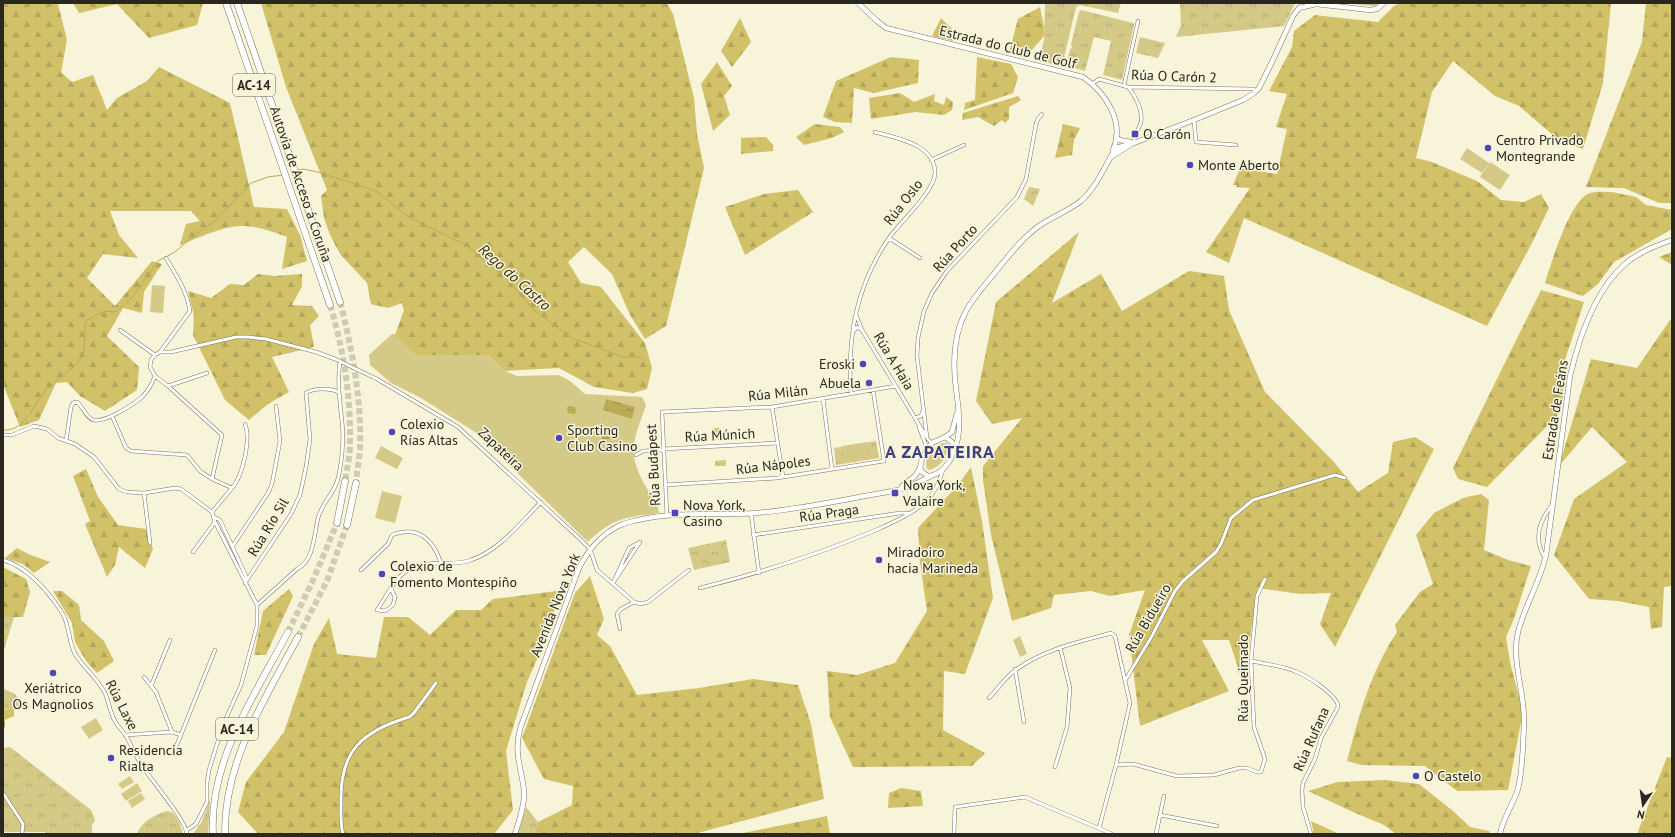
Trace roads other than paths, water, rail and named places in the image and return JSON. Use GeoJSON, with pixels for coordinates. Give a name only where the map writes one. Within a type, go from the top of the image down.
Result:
{"type":"FeatureCollection","features":[{"type":"Feature","properties":{"kind":"highway","name":"Autovía de Acceso á Coruña"},"geometry":{"type":"LineString","coordinates":[[226,3],[330,305]]}},
{"type":"Feature","properties":{"kind":"highway","name":"Autovía de Acceso á Coruña"},"geometry":{"type":"LineString","coordinates":[[237,3],[340,302]]}},
{"type":"Feature","properties":{"kind":"highway"},"geometry":{"type":"LineString","coordinates":[[337,523],[345,481]]}},
{"type":"Feature","properties":{"kind":"highway"},"geometry":{"type":"LineString","coordinates":[[347,525],[356,483]]}},
{"type":"Feature","properties":{"kind":"highway","name":"AC-14"},"geometry":{"type":"LineString","coordinates":[[213,834],[212,819],[217,783],[228,748],[288,632]]}},
{"type":"Feature","properties":{"kind":"highway","name":"AC-14"},"geometry":{"type":"LineString","coordinates":[[225,834],[226,806],[229,786],[239,754],[247,734],[298,637]]}},
{"type":"Feature","properties":{"kind":"street","name":"Estrada do Club de Golf"},"geometry":{"type":"LineString","coordinates":[[858,3],[886,28],[1083,77],[1096,86],[1112,109],[1115,117],[1116,147],[1110,158]]}},
{"type":"Feature","properties":{"kind":"street"},"geometry":{"type":"LineString","coordinates":[[1116,147],[1134,143],[1244,100],[1256,91],[1272,62],[1293,16],[1299,8],[1316,4],[1370,10],[1377,9],[1384,3]]}},
{"type":"Feature","properties":{"kind":"street"},"geometry":{"type":"LineString","coordinates":[[1124,86],[1138,21]]}},
{"type":"Feature","properties":{"kind":"street","name":"Rúa O Carón 2"},"geometry":{"type":"LineString","coordinates":[[1092,84],[1099,79],[1128,87],[1253,89],[1256,91]]}},
{"type":"Feature","properties":{"kind":"street"},"geometry":{"type":"LineString","coordinates":[[1128,87],[1135,97],[1141,115],[1141,122],[1134,138],[1134,143]]}},
{"type":"Feature","properties":{"kind":"street","name":"Rúa Porto"},"geometry":{"type":"LineString","coordinates":[[927,438],[917,356],[918,338],[924,311],[932,293],[947,271],[1014,202],[1021,192],[1026,179],[1036,124],[1038,118],[1042,114]]}},
{"type":"Feature","properties":{"kind":"street"},"geometry":{"type":"LineString","coordinates":[[1194,120],[1196,142],[1236,146]]}},
{"type":"Feature","properties":{"kind":"street"},"geometry":{"type":"LineString","coordinates":[[875,132],[922,148],[931,160],[964,145]]}},
{"type":"Feature","properties":{"kind":"street"},"geometry":{"type":"LineString","coordinates":[[1116,136],[1119,140],[1134,143]]}},
{"type":"Feature","properties":{"kind":"street"},"geometry":{"type":"LineString","coordinates":[[700,588],[759,573],[836,547],[894,522],[918,508],[928,500],[938,484],[944,468],[951,458],[957,443],[959,430],[955,379],[955,347],[961,322],[969,306],[997,270],[1027,236],[1044,223],[1081,200],[1086,195],[1110,158],[1134,143]]}},
{"type":"Feature","properties":{"kind":"street"},"geometry":{"type":"LineString","coordinates":[[1116,147],[1124,149]]}},
{"type":"Feature","properties":{"kind":"street","name":"Rúa Oslo"},"geometry":{"type":"LineString","coordinates":[[851,394],[849,363],[852,336],[859,301],[873,266],[889,238],[927,193],[933,183],[935,173],[931,160]]}},
{"type":"Feature","properties":{"kind":"street"},"geometry":{"type":"LineString","coordinates":[[889,238],[920,258]]}},
{"type":"Feature","properties":{"kind":"street","name":"Estrada de Feáns"},"geometry":{"type":"LineString","coordinates":[[1500,834],[1504,819],[1516,794],[1520,779],[1524,712],[1516,647],[1518,632],[1541,573],[1545,558],[1570,376],[1580,340],[1605,287],[1625,264],[1651,247],[1672,240]]}},
{"type":"Feature","properties":{"kind":"street"},"geometry":{"type":"LineString","coordinates":[[166,258],[182,285],[190,311],[160,352],[151,360],[150,367],[155,376],[222,435],[212,479]]}},
{"type":"Feature","properties":{"kind":"street","name":"Rúa A Haia"},"geometry":{"type":"LineString","coordinates":[[856,315],[862,330],[920,427],[932,443]]}},
{"type":"Feature","properties":{"kind":"street"},"geometry":{"type":"LineString","coordinates":[[852,336],[854,328],[857,327],[862,330]]}},
{"type":"Feature","properties":{"kind":"street"},"geometry":{"type":"LineString","coordinates":[[120,330],[155,355]]}},
{"type":"Feature","properties":{"kind":"street","name":"Zapateira"},"geometry":{"type":"LineString","coordinates":[[160,352],[248,336],[316,352],[377,378],[458,427],[541,502],[590,550]]}},
{"type":"Feature","properties":{"kind":"street"},"geometry":{"type":"LineString","coordinates":[[257,605],[297,569],[304,565],[308,558],[320,511],[332,494],[340,474],[342,424],[338,392],[340,361]]}},
{"type":"Feature","properties":{"kind":"street"},"geometry":{"type":"LineString","coordinates":[[168,386],[207,373]]}},
{"type":"Feature","properties":{"kind":"street"},"geometry":{"type":"LineString","coordinates":[[66,441],[71,407],[73,403],[77,402],[90,418],[100,420],[112,416],[142,397],[151,387],[155,376]]}},
{"type":"Feature","properties":{"kind":"street","name":"Rúa Milán"},"geometry":{"type":"LineString","coordinates":[[662,412],[772,407],[896,386]]}},
{"type":"Feature","properties":{"kind":"street","name":"Rúa Río Sil"},"geometry":{"type":"LineString","coordinates":[[245,584],[291,514],[300,495],[310,439],[305,398],[306,393],[309,391],[330,389],[338,392]]}},
{"type":"Feature","properties":{"kind":"street","name":"Rúa Nápoles"},"geometry":{"type":"LineString","coordinates":[[665,485],[783,477],[884,462],[873,390]]}},
{"type":"Feature","properties":{"kind":"street"},"geometry":{"type":"LineString","coordinates":[[823,399],[832,469]]}},
{"type":"Feature","properties":{"kind":"street"},"geometry":{"type":"LineString","coordinates":[[232,547],[268,493],[272,484],[280,441],[276,406]]}},
{"type":"Feature","properties":{"kind":"street"},"geometry":{"type":"LineString","coordinates":[[938,484],[938,478],[933,475],[925,474],[920,468],[921,459],[927,448],[932,443],[945,438],[952,432],[958,406]]}},
{"type":"Feature","properties":{"kind":"street"},"geometry":{"type":"LineString","coordinates":[[772,407],[783,477]]}},
{"type":"Feature","properties":{"kind":"street"},"geometry":{"type":"LineString","coordinates":[[915,418],[921,416],[923,409]]}},
{"type":"Feature","properties":{"kind":"street","name":"Rúa Porto"},"geometry":{"type":"LineString","coordinates":[[920,427],[923,420],[923,409]]}},
{"type":"Feature","properties":{"kind":"street","name":"Rúa Budapest"},"geometry":{"type":"LineString","coordinates":[[662,412],[667,516]]}},
{"type":"Feature","properties":{"kind":"street"},"geometry":{"type":"LineString","coordinates":[[112,416],[126,448],[131,451],[139,452],[187,455],[200,471],[212,479],[232,488]]}},
{"type":"Feature","properties":{"kind":"street","name":"Rúa A Haia"},"geometry":{"type":"LineString","coordinates":[[915,418],[927,448]]}},
{"type":"Feature","properties":{"kind":"street"},"geometry":{"type":"LineString","coordinates":[[212,512],[240,476],[248,431],[245,424]]}},
{"type":"Feature","properties":{"kind":"street"},"geometry":{"type":"LineString","coordinates":[[3,435],[12,435],[34,426],[47,430],[58,438],[75,444],[94,457],[119,489],[128,492],[144,493],[175,488],[181,489],[212,512],[215,522],[245,584],[257,605],[257,626],[244,678],[224,725],[209,770],[207,802],[196,824],[187,830],[187,834]]}},
{"type":"Feature","properties":{"kind":"street"},"geometry":{"type":"LineString","coordinates":[[945,438],[952,442],[954,451]]}},
{"type":"Feature","properties":{"kind":"street","name":"Rúa Múnich"},"geometry":{"type":"LineString","coordinates":[[636,455],[642,450],[778,442]]}},
{"type":"Feature","properties":{"kind":"street","name":"Avenida Nova York"},"geometry":{"type":"LineString","coordinates":[[892,491],[907,484],[920,468]]}},
{"type":"Feature","properties":{"kind":"street"},"geometry":{"type":"LineString","coordinates":[[933,475],[944,468]]}},
{"type":"Feature","properties":{"kind":"street","name":"Avenida Nova York"},"geometry":{"type":"LineString","coordinates":[[515,834],[522,810],[524,792],[516,749],[519,732],[574,580],[590,550],[612,530],[623,525],[649,518],[751,513],[823,504],[892,491],[913,485],[933,475]]}},
{"type":"Feature","properties":{"kind":"street","name":"Rúa Bidueiro"},"geometry":{"type":"LineString","coordinates":[[1126,679],[1152,636],[1175,590],[1216,552],[1221,544],[1231,518],[1253,500],[1335,475],[1345,478]]}},
{"type":"Feature","properties":{"kind":"street"},"geometry":{"type":"LineString","coordinates":[[144,493],[150,543]]}},
{"type":"Feature","properties":{"kind":"street"},"geometry":{"type":"LineString","coordinates":[[391,589],[395,597],[393,605],[385,611],[377,610],[400,575],[414,566],[441,563],[450,564],[472,560],[502,541],[541,502]]}},
{"type":"Feature","properties":{"kind":"street","name":"Estrada de Feáns"},"geometry":{"type":"LineString","coordinates":[[1545,558],[1539,536],[1540,525],[1552,505]]}},
{"type":"Feature","properties":{"kind":"street"},"geometry":{"type":"LineString","coordinates":[[751,513],[759,573]]}},
{"type":"Feature","properties":{"kind":"street","name":"Rúa Praga"},"geometry":{"type":"LineString","coordinates":[[753,535],[900,513],[908,514]]}},
{"type":"Feature","properties":{"kind":"street"},"geometry":{"type":"LineString","coordinates":[[214,517],[220,520],[246,576],[245,584]]}},
{"type":"Feature","properties":{"kind":"street"},"geometry":{"type":"LineString","coordinates":[[193,552],[215,522]]}},
{"type":"Feature","properties":{"kind":"street"},"geometry":{"type":"LineString","coordinates":[[361,570],[388,544],[392,535],[399,532],[412,531],[424,536],[432,543],[437,551],[441,563]]}},
{"type":"Feature","properties":{"kind":"street"},"geometry":{"type":"LineString","coordinates":[[640,542],[618,577],[612,583],[629,548],[640,542]]}},
{"type":"Feature","properties":{"kind":"street"},"geometry":{"type":"LineString","coordinates":[[590,550],[597,570],[634,602],[641,604],[648,602],[689,570]]}},
{"type":"Feature","properties":{"kind":"street","name":"Rúa Laxe"},"geometry":{"type":"LineString","coordinates":[[3,560],[15,564],[27,571],[61,611],[68,625],[74,653],[83,666],[98,681],[106,695],[116,722],[126,736],[141,764],[187,830]]}},
{"type":"Feature","properties":{"kind":"street","name":"Rúa Queimado"},"geometry":{"type":"LineString","coordinates":[[1116,765],[1133,764],[1177,776],[1214,775],[1239,768],[1248,768],[1261,772],[1265,759],[1254,727],[1252,661],[1257,596],[1265,579]]}},
{"type":"Feature","properties":{"kind":"street"},"geometry":{"type":"LineString","coordinates":[[620,629],[617,614],[621,609],[634,602]]}},
{"type":"Feature","properties":{"kind":"street"},"geometry":{"type":"LineString","coordinates":[[989,698],[1016,669],[1039,655],[1060,647],[1111,633],[1115,636],[1126,679],[1130,703],[1116,765],[1099,828]]}},
{"type":"Feature","properties":{"kind":"street"},"geometry":{"type":"LineString","coordinates":[[151,686],[170,640]]}},
{"type":"Feature","properties":{"kind":"street"},"geometry":{"type":"LineString","coordinates":[[1055,767],[1067,727],[1070,688],[1060,647]]}},
{"type":"Feature","properties":{"kind":"street"},"geometry":{"type":"LineString","coordinates":[[176,747],[215,650]]}},
{"type":"Feature","properties":{"kind":"street","name":"Rúa Rufana"},"geometry":{"type":"LineString","coordinates":[[1252,661],[1297,672],[1324,688],[1336,699],[1338,703],[1338,707],[1321,738],[1315,759],[1303,783],[1301,795],[1311,834]]}},
{"type":"Feature","properties":{"kind":"street"},"geometry":{"type":"LineString","coordinates":[[1016,669],[1024,722]]}},
{"type":"Feature","properties":{"kind":"street"},"geometry":{"type":"LineString","coordinates":[[144,677],[156,692],[172,732]]}},
{"type":"Feature","properties":{"kind":"street"},"geometry":{"type":"LineString","coordinates":[[343,834],[341,824],[342,787],[346,762],[350,755],[363,738],[374,730],[409,717],[413,714],[436,683]]}},
{"type":"Feature","properties":{"kind":"street"},"geometry":{"type":"LineString","coordinates":[[126,736],[172,732],[181,735]]}},
{"type":"Feature","properties":{"kind":"street"},"geometry":{"type":"LineString","coordinates":[[3,793],[23,824],[22,834]]}},
{"type":"Feature","properties":{"kind":"street"},"geometry":{"type":"LineString","coordinates":[[1156,834],[1164,796]]}},
{"type":"Feature","properties":{"kind":"street"},"geometry":{"type":"LineString","coordinates":[[954,834],[955,807],[1025,797],[1112,834]]}},
{"type":"Feature","properties":{"kind":"street"},"geometry":{"type":"LineString","coordinates":[[1160,815],[1217,826]]}},
{"type":"Feature","properties":{"kind":"water","name":"Sporting Club Casino"},"geometry":{"type":"Polygon","coordinates":[[[606,399],[635,407],[632,419],[603,410],[606,399]]]}},
{"type":"Feature","properties":{"kind":"water"},"geometry":{"type":"Polygon","coordinates":[[[569,406],[575,407],[576,413],[568,413],[567,408],[569,406]]]}},
{"type":"Feature","properties":{"kind":"water"},"geometry":{"type":"Polygon","coordinates":[[[602,431],[618,431],[618,439],[602,439],[602,431]]]}},
{"type":"Feature","properties":{"kind":"waterway","name":"Rego do Castro"},"geometry":{"type":"LineString","coordinates":[[298,170],[303,169],[318,172],[376,191],[410,218],[466,245],[505,277],[535,311],[572,338],[623,357],[641,357]]}},
{"type":"Feature","properties":{"kind":"waterway","name":"Rego do Castro"},"geometry":{"type":"LineString","coordinates":[[3,430],[11,429],[24,422],[46,390],[79,361],[83,352],[87,320],[105,311],[116,312],[131,299],[158,261],[175,252],[196,234],[215,221],[251,183],[268,177],[283,175]]}},
{"type":"Feature","properties":{"kind":"tunnel"},"geometry":{"type":"LineString","coordinates":[[340,302],[352,356],[358,394],[360,449],[356,483]]}},
{"type":"Feature","properties":{"kind":"tunnel"},"geometry":{"type":"LineString","coordinates":[[330,305],[343,357],[348,392],[350,449],[345,481]]}},
{"type":"Feature","properties":{"kind":"tunnel"},"geometry":{"type":"LineString","coordinates":[[288,632],[314,578],[337,523]]}},
{"type":"Feature","properties":{"kind":"tunnel"},"geometry":{"type":"LineString","coordinates":[[298,637],[327,581],[347,525]]}},
{"type":"Feature","properties":{"kind":"place","name":"O Carón"},"geometry":{"type":"Point","coordinates":[1135,134]}},
{"type":"Feature","properties":{"kind":"place","name":"Centro Privado Montegrande"},"geometry":{"type":"Point","coordinates":[1488,148]}},
{"type":"Feature","properties":{"kind":"place","name":"Monte Aberto"},"geometry":{"type":"Point","coordinates":[1190,165]}},
{"type":"Feature","properties":{"kind":"place","name":"Eroski"},"geometry":{"type":"Point","coordinates":[863,364]}},
{"type":"Feature","properties":{"kind":"place","name":"Abuela"},"geometry":{"type":"Point","coordinates":[869,383]}},
{"type":"Feature","properties":{"kind":"place","name":"Colexio Rías Altas"},"geometry":{"type":"Point","coordinates":[392,432]}},
{"type":"Feature","properties":{"kind":"place","name":"Sporting Club Casino"},"geometry":{"type":"Point","coordinates":[559,438]}},
{"type":"Feature","properties":{"kind":"place","name":"Nova York, Valaire"},"geometry":{"type":"Point","coordinates":[895,493]}},
{"type":"Feature","properties":{"kind":"place","name":"Nova York, Casino"},"geometry":{"type":"Point","coordinates":[675,513]}},
{"type":"Feature","properties":{"kind":"place","name":"Miradoiro hacia Marineda"},"geometry":{"type":"Point","coordinates":[879,560]}},
{"type":"Feature","properties":{"kind":"place","name":"Colexio de Fomento Montespiño"},"geometry":{"type":"Point","coordinates":[382,574]}},
{"type":"Feature","properties":{"kind":"place","name":"Xeriátrico Os Magnolios"},"geometry":{"type":"Point","coordinates":[53,673]}},
{"type":"Feature","properties":{"kind":"place","name":"Residencia Rialta"},"geometry":{"type":"Point","coordinates":[111,758]}},
{"type":"Feature","properties":{"kind":"place","name":"O Castelo"},"geometry":{"type":"Point","coordinates":[1416,776]}},
{"type":"Feature","properties":{"kind":"district","name":"A ZAPATEIRA"},"geometry":{"type":"Point","coordinates":[940,451]}}]}
